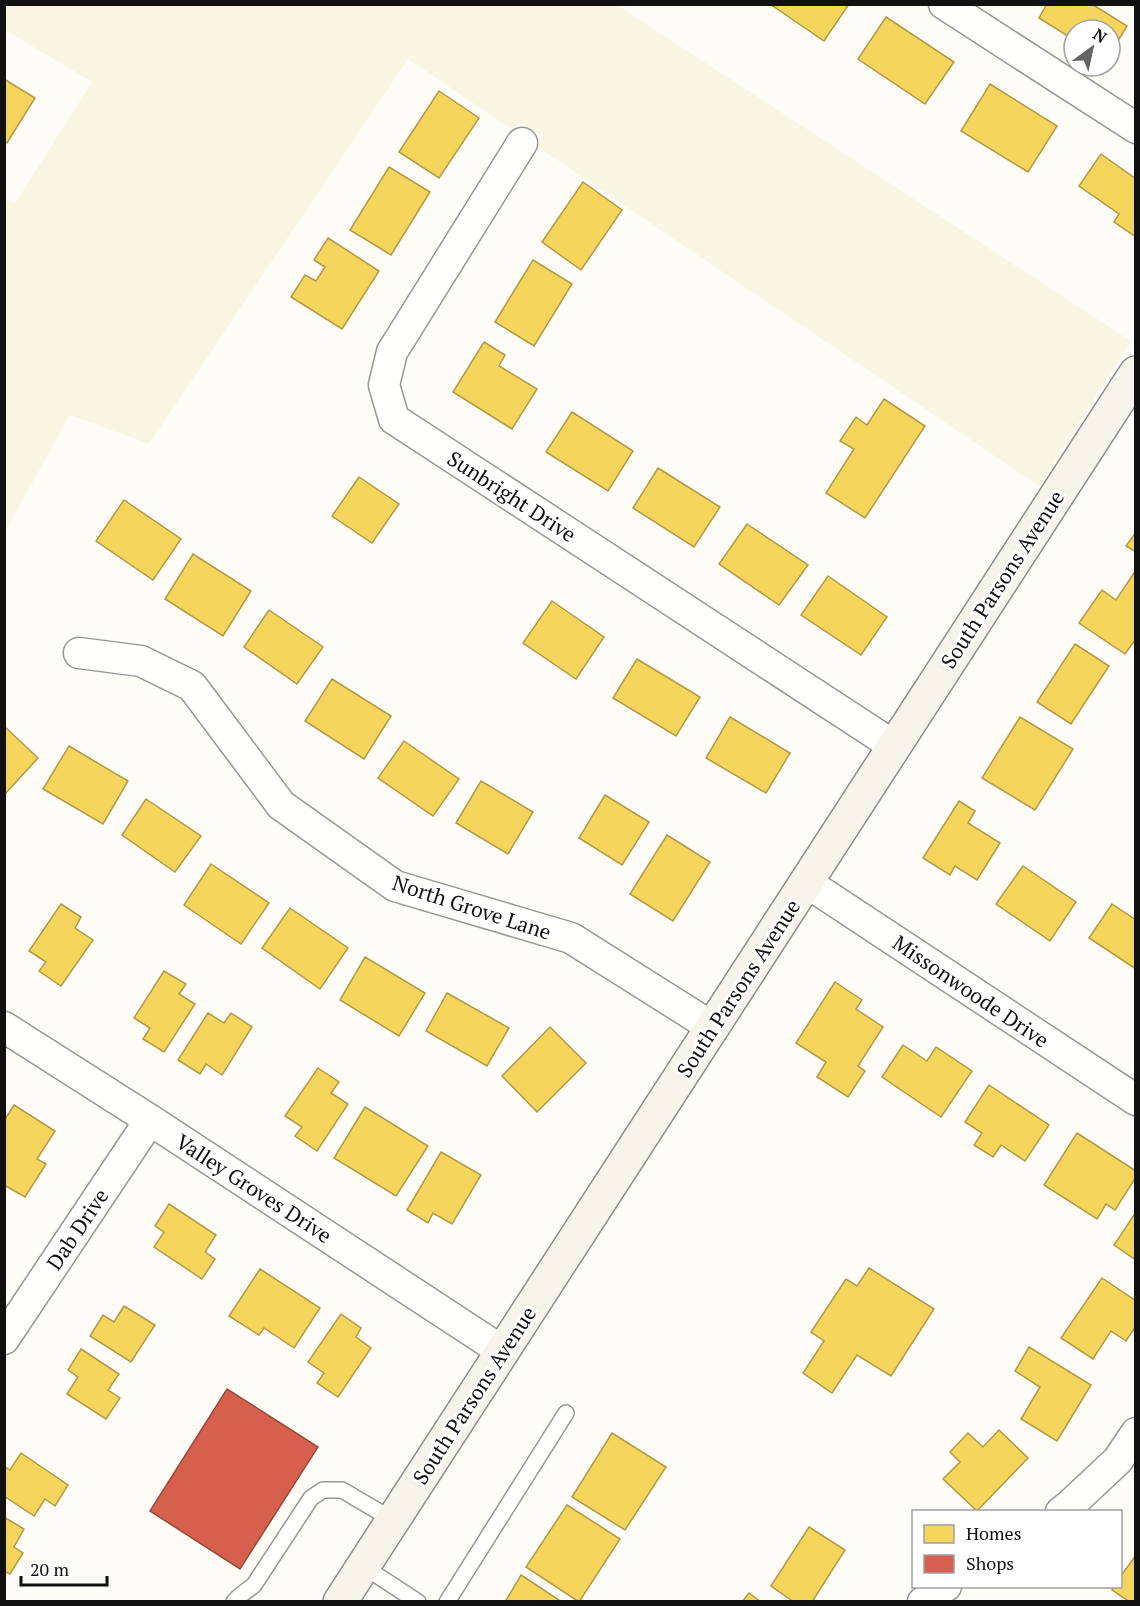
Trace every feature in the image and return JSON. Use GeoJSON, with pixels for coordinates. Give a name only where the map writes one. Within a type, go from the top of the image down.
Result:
{"type":"FeatureCollection","features":[{"type":"Feature","properties":{"kind":"street"},"geometry":{"type":"LineString","coordinates":[[944,4],[1136,128]]}},
{"type":"Feature","properties":{"kind":"street","name":"Sunbright Drive"},"geometry":{"type":"LineString","coordinates":[[522,143],[392,352],[384,385],[394,419],[894,746]]}},
{"type":"Feature","properties":{"kind":"street","name":"South Parsons Avenue"},"geometry":{"type":"LineString","coordinates":[[340,1602],[1136,373]]}},
{"type":"Feature","properties":{"kind":"street","name":"North Grove Lane"},"geometry":{"type":"LineString","coordinates":[[79,653],[141,661],[192,686],[280,805],[395,886],[571,939],[712,1027]]}},
{"type":"Feature","properties":{"kind":"street","name":"Missonwoode Drive"},"geometry":{"type":"LineString","coordinates":[[806,882],[1136,1100]]}},
{"type":"Feature","properties":{"kind":"street","name":"Valley Groves Drive"},"geometry":{"type":"LineString","coordinates":[[4,1027],[502,1351]]}},
{"type":"Feature","properties":{"kind":"street","name":"Dab Drive"},"geometry":{"type":"LineString","coordinates":[[4,1339],[150,1120]]}},
{"type":"Feature","properties":{"kind":"street"},"geometry":{"type":"LineString","coordinates":[[1064,1510],[1127,1465],[1136,1433]]}},
{"type":"Feature","properties":{"kind":"street"},"geometry":{"type":"LineString","coordinates":[[923,1602],[944,1588]]}},
{"type":"Feature","properties":{"kind":"lane"},"geometry":{"type":"LineString","coordinates":[[447,1602],[566,1413]]}},
{"type":"Feature","properties":{"kind":"lane"},"geometry":{"type":"LineString","coordinates":[[234,1602],[237,1597],[254,1585],[311,1498],[324,1490],[342,1490],[393,1520]]}},
{"type":"Feature","properties":{"kind":"lane"},"geometry":{"type":"LineString","coordinates":[[363,1566],[418,1602]]}},
{"type":"Feature","properties":{"kind":"shaded area"},"geometry":{"type":"Polygon","coordinates":[[[5,4],[617,5],[1131,341],[1039,486],[538,147],[543,136],[519,122],[513,130],[408,59],[149,444],[70,415],[5,532],[5,198],[15,203],[92,82],[5,30],[5,4]]]}},
{"type":"Feature","properties":{"kind":"building: Homes"},"geometry":{"type":"Polygon","coordinates":[[[770,4],[849,4],[824,41],[770,4]]]}},
{"type":"Feature","properties":{"kind":"building: Homes"},"geometry":{"type":"Polygon","coordinates":[[[1047,4],[1092,4],[1114,18],[1062,18],[1062,32],[1039,18],[1047,4]]]}},
{"type":"Feature","properties":{"kind":"building: Homes"},"geometry":{"type":"Polygon","coordinates":[[[886,17],[954,62],[925,104],[858,59],[886,17]]]}},
{"type":"Feature","properties":{"kind":"building: Homes"},"geometry":{"type":"Polygon","coordinates":[[[1122,23],[1127,26],[1122,34],[1122,23]]]}},
{"type":"Feature","properties":{"kind":"building: Homes"},"geometry":{"type":"Polygon","coordinates":[[[4,79],[35,98],[7,143],[4,141],[4,79]]]}},
{"type":"Feature","properties":{"kind":"building: Homes"},"geometry":{"type":"Polygon","coordinates":[[[990,84],[1057,126],[1028,172],[961,131],[990,84]]]}},
{"type":"Feature","properties":{"kind":"building: Homes"},"geometry":{"type":"Polygon","coordinates":[[[439,91],[479,118],[439,178],[399,152],[439,91]]]}},
{"type":"Feature","properties":{"kind":"building: Homes"},"geometry":{"type":"Polygon","coordinates":[[[1101,154],[1136,179],[1136,237],[1114,222],[1119,214],[1079,186],[1101,154]]]}},
{"type":"Feature","properties":{"kind":"building: Homes"},"geometry":{"type":"Polygon","coordinates":[[[389,167],[430,192],[391,255],[350,230],[389,167]]]}},
{"type":"Feature","properties":{"kind":"building: Homes"},"geometry":{"type":"Polygon","coordinates":[[[583,182],[622,210],[581,270],[542,242],[583,182]]]}},
{"type":"Feature","properties":{"kind":"building: Homes"},"geometry":{"type":"Polygon","coordinates":[[[328,238],[379,271],[342,329],[291,297],[305,275],[316,281],[325,267],[314,260],[328,238]]]}},
{"type":"Feature","properties":{"kind":"building: Homes"},"geometry":{"type":"Polygon","coordinates":[[[533,260],[572,284],[534,346],[495,322],[533,260]]]}},
{"type":"Feature","properties":{"kind":"building: Homes"},"geometry":{"type":"Polygon","coordinates":[[[484,342],[505,355],[499,366],[537,389],[512,429],[453,392],[484,342]]]}},
{"type":"Feature","properties":{"kind":"building: Homes"},"geometry":{"type":"Polygon","coordinates":[[[884,399],[925,426],[865,518],[826,493],[854,449],[840,441],[856,417],[867,425],[884,399]]]}},
{"type":"Feature","properties":{"kind":"building: Homes"},"geometry":{"type":"Polygon","coordinates":[[[572,412],[633,451],[608,491],[546,452],[572,412]]]}},
{"type":"Feature","properties":{"kind":"building: Homes"},"geometry":{"type":"Polygon","coordinates":[[[658,468],[720,507],[694,547],[633,508],[658,468]]]}},
{"type":"Feature","properties":{"kind":"building: Homes"},"geometry":{"type":"Polygon","coordinates":[[[359,477],[399,504],[372,543],[332,516],[359,477]]]}},
{"type":"Feature","properties":{"kind":"building: Homes"},"geometry":{"type":"Polygon","coordinates":[[[124,500],[181,539],[153,580],[96,541],[124,500]]]}},
{"type":"Feature","properties":{"kind":"building: Homes"},"geometry":{"type":"Polygon","coordinates":[[[747,524],[808,565],[779,605],[719,564],[747,524]]]}},
{"type":"Feature","properties":{"kind":"building: Homes"},"geometry":{"type":"Polygon","coordinates":[[[1136,532],[1136,552],[1126,546],[1136,532]]]}},
{"type":"Feature","properties":{"kind":"building: Homes"},"geometry":{"type":"Polygon","coordinates":[[[193,554],[251,591],[223,636],[165,599],[193,554]]]}},
{"type":"Feature","properties":{"kind":"building: Homes"},"geometry":{"type":"Polygon","coordinates":[[[1136,573],[1136,639],[1125,654],[1079,623],[1102,590],[1116,600],[1136,573]]]}},
{"type":"Feature","properties":{"kind":"building: Homes"},"geometry":{"type":"Polygon","coordinates":[[[828,576],[887,617],[861,655],[801,615],[828,576]]]}},
{"type":"Feature","properties":{"kind":"building: Homes"},"geometry":{"type":"Polygon","coordinates":[[[552,601],[604,637],[576,679],[523,643],[552,601]]]}},
{"type":"Feature","properties":{"kind":"building: Homes"},"geometry":{"type":"Polygon","coordinates":[[[269,610],[323,647],[297,684],[244,647],[269,610]]]}},
{"type":"Feature","properties":{"kind":"building: Homes"},"geometry":{"type":"Polygon","coordinates":[[[1075,644],[1109,666],[1071,724],[1037,702],[1075,644]]]}},
{"type":"Feature","properties":{"kind":"building: Homes"},"geometry":{"type":"Polygon","coordinates":[[[637,659],[700,697],[676,736],[613,698],[637,659]]]}},
{"type":"Feature","properties":{"kind":"building: Homes"},"geometry":{"type":"Polygon","coordinates":[[[332,679],[391,716],[364,759],[305,721],[332,679]]]}},
{"type":"Feature","properties":{"kind":"building: Homes"},"geometry":{"type":"Polygon","coordinates":[[[730,717],[790,753],[766,793],[706,758],[730,717]]]}},
{"type":"Feature","properties":{"kind":"building: Homes"},"geometry":{"type":"Polygon","coordinates":[[[1020,717],[1073,749],[1035,810],[982,778],[1020,717]]]}},
{"type":"Feature","properties":{"kind":"building: Homes"},"geometry":{"type":"Polygon","coordinates":[[[4,726],[38,758],[5,794],[4,794],[4,726]]]}},
{"type":"Feature","properties":{"kind":"building: Homes"},"geometry":{"type":"Polygon","coordinates":[[[404,741],[459,779],[433,816],[378,778],[404,741]]]}},
{"type":"Feature","properties":{"kind":"building: Homes"},"geometry":{"type":"Polygon","coordinates":[[[69,746],[128,781],[103,824],[43,789],[69,746]]]}},
{"type":"Feature","properties":{"kind":"building: Homes"},"geometry":{"type":"Polygon","coordinates":[[[481,781],[533,812],[508,854],[456,823],[481,781]]]}},
{"type":"Feature","properties":{"kind":"building: Homes"},"geometry":{"type":"Polygon","coordinates":[[[605,795],[649,822],[622,865],[579,838],[605,795]]]}},
{"type":"Feature","properties":{"kind":"building: Homes"},"geometry":{"type":"Polygon","coordinates":[[[146,799],[201,836],[175,872],[122,835],[146,799]]]}},
{"type":"Feature","properties":{"kind":"building: Homes"},"geometry":{"type":"Polygon","coordinates":[[[959,801],[975,811],[968,823],[1000,843],[977,880],[955,866],[950,875],[923,858],[959,801]]]}},
{"type":"Feature","properties":{"kind":"building: Homes"},"geometry":{"type":"Polygon","coordinates":[[[667,835],[710,862],[673,921],[630,894],[667,835]]]}},
{"type":"Feature","properties":{"kind":"building: Homes"},"geometry":{"type":"Polygon","coordinates":[[[211,864],[269,903],[241,944],[184,905],[211,864]]]}},
{"type":"Feature","properties":{"kind":"building: Homes"},"geometry":{"type":"Polygon","coordinates":[[[1023,866],[1076,902],[1050,941],[996,904],[1023,866]]]}},
{"type":"Feature","properties":{"kind":"building: Homes"},"geometry":{"type":"Polygon","coordinates":[[[61,904],[81,917],[75,928],[93,940],[61,986],[39,971],[46,962],[29,951],[61,904]]]}},
{"type":"Feature","properties":{"kind":"building: Homes"},"geometry":{"type":"Polygon","coordinates":[[[1112,904],[1136,920],[1136,969],[1089,938],[1112,904]]]}},
{"type":"Feature","properties":{"kind":"building: Homes"},"geometry":{"type":"Polygon","coordinates":[[[290,908],[348,948],[320,989],[262,948],[290,908]]]}},
{"type":"Feature","properties":{"kind":"building: Homes"},"geometry":{"type":"Polygon","coordinates":[[[365,957],[425,993],[399,1036],[340,1000],[365,957]]]}},
{"type":"Feature","properties":{"kind":"building: Homes"},"geometry":{"type":"Polygon","coordinates":[[[164,971],[186,984],[179,994],[195,1004],[164,1052],[143,1039],[150,1028],[134,1018],[164,971]]]}},
{"type":"Feature","properties":{"kind":"building: Homes"},"geometry":{"type":"Polygon","coordinates":[[[835,982],[862,1000],[856,1009],[883,1027],[858,1066],[865,1071],[848,1097],[817,1077],[826,1062],[796,1043],[835,982]]]}},
{"type":"Feature","properties":{"kind":"building: Homes"},"geometry":{"type":"Polygon","coordinates":[[[447,993],[509,1028],[487,1066],[426,1031],[447,993]]]}},
{"type":"Feature","properties":{"kind":"building: Homes"},"geometry":{"type":"Polygon","coordinates":[[[208,1013],[224,1023],[231,1013],[252,1027],[222,1075],[206,1064],[200,1074],[178,1060],[208,1013]]]}},
{"type":"Feature","properties":{"kind":"building: Homes"},"geometry":{"type":"Polygon","coordinates":[[[550,1027],[586,1063],[537,1112],[502,1076],[550,1027]]]}},
{"type":"Feature","properties":{"kind":"building: Homes"},"geometry":{"type":"Polygon","coordinates":[[[903,1045],[927,1061],[936,1047],[972,1071],[941,1117],[882,1077],[903,1045]]]}},
{"type":"Feature","properties":{"kind":"building: Homes"},"geometry":{"type":"Polygon","coordinates":[[[318,1068],[339,1082],[331,1093],[348,1104],[317,1151],[295,1136],[302,1127],[285,1116],[318,1068]]]}},
{"type":"Feature","properties":{"kind":"building: Homes"},"geometry":{"type":"Polygon","coordinates":[[[989,1085],[1049,1125],[1025,1161],[1001,1145],[993,1157],[974,1145],[982,1133],[965,1122],[989,1085]]]}},
{"type":"Feature","properties":{"kind":"building: Homes"},"geometry":{"type":"Polygon","coordinates":[[[14,1105],[55,1131],[37,1159],[46,1164],[25,1197],[4,1185],[4,1121],[14,1105]]]}},
{"type":"Feature","properties":{"kind":"building: Homes"},"geometry":{"type":"Polygon","coordinates":[[[365,1107],[428,1146],[396,1196],[334,1158],[365,1107]]]}},
{"type":"Feature","properties":{"kind":"building: Homes"},"geometry":{"type":"Polygon","coordinates":[[[1077,1133],[1136,1171],[1136,1177],[1115,1210],[1106,1204],[1097,1219],[1044,1185],[1077,1133]]]}},
{"type":"Feature","properties":{"kind":"building: Homes"},"geometry":{"type":"Polygon","coordinates":[[[441,1152],[481,1175],[452,1224],[433,1213],[428,1223],[407,1210],[441,1152]]]}},
{"type":"Feature","properties":{"kind":"building: Homes"},"geometry":{"type":"Polygon","coordinates":[[[169,1204],[216,1235],[205,1252],[215,1259],[202,1279],[154,1247],[164,1232],[155,1226],[169,1204]]]}},
{"type":"Feature","properties":{"kind":"building: Homes"},"geometry":{"type":"Polygon","coordinates":[[[1136,1212],[1136,1260],[1114,1245],[1136,1212]]]}},
{"type":"Feature","properties":{"kind":"building: Homes"},"geometry":{"type":"Polygon","coordinates":[[[869,1268],[934,1309],[891,1376],[857,1355],[832,1393],[803,1373],[824,1341],[811,1332],[846,1279],[857,1286],[869,1268]]]}},
{"type":"Feature","properties":{"kind":"building: Homes"},"geometry":{"type":"Polygon","coordinates":[[[260,1269],[320,1308],[294,1348],[264,1328],[259,1335],[229,1316],[260,1269]]]}},
{"type":"Feature","properties":{"kind":"building: Homes"},"geometry":{"type":"Polygon","coordinates":[[[1102,1278],[1136,1301],[1136,1326],[1126,1341],[1111,1331],[1093,1359],[1061,1338],[1102,1278]]]}},
{"type":"Feature","properties":{"kind":"building: Homes"},"geometry":{"type":"Polygon","coordinates":[[[124,1306],[155,1325],[131,1362],[90,1336],[103,1315],[114,1322],[124,1306]]]}},
{"type":"Feature","properties":{"kind":"building: Homes"},"geometry":{"type":"Polygon","coordinates":[[[341,1314],[361,1328],[356,1337],[371,1348],[338,1397],[317,1383],[324,1373],[308,1362],[341,1314]]]}},
{"type":"Feature","properties":{"kind":"building: Homes"},"geometry":{"type":"Polygon","coordinates":[[[1029,1347],[1091,1385],[1057,1441],[1021,1419],[1040,1387],[1015,1371],[1029,1347]]]}},
{"type":"Feature","properties":{"kind":"building: Homes"},"geometry":{"type":"Polygon","coordinates":[[[81,1349],[119,1374],[108,1390],[120,1398],[106,1419],[67,1394],[78,1377],[68,1370],[81,1349]]]}},
{"type":"Feature","properties":{"kind":"building: Homes"},"geometry":{"type":"Polygon","coordinates":[[[999,1430],[1028,1458],[976,1510],[943,1479],[960,1462],[950,1452],[968,1433],[983,1447],[999,1430]]]}},
{"type":"Feature","properties":{"kind":"building: Homes"},"geometry":{"type":"Polygon","coordinates":[[[612,1433],[666,1467],[625,1530],[572,1497],[612,1433]]]}},
{"type":"Feature","properties":{"kind":"building: Homes"},"geometry":{"type":"Polygon","coordinates":[[[21,1453],[68,1485],[55,1506],[45,1499],[34,1516],[4,1496],[4,1466],[10,1470],[21,1453]]]}},
{"type":"Feature","properties":{"kind":"building: Homes"},"geometry":{"type":"Polygon","coordinates":[[[567,1505],[620,1539],[579,1602],[526,1567],[567,1505]]]}},
{"type":"Feature","properties":{"kind":"building: Homes"},"geometry":{"type":"Polygon","coordinates":[[[4,1517],[24,1529],[14,1547],[23,1553],[10,1574],[4,1571],[4,1517]]]}},
{"type":"Feature","properties":{"kind":"building: Homes"},"geometry":{"type":"Polygon","coordinates":[[[809,1527],[845,1550],[812,1602],[794,1602],[771,1586],[809,1527]]]}},
{"type":"Feature","properties":{"kind":"building: Homes"},"geometry":{"type":"Polygon","coordinates":[[[1136,1555],[1136,1602],[1130,1602],[1112,1590],[1122,1588],[1122,1574],[1136,1555]]]}},
{"type":"Feature","properties":{"kind":"building: Homes"},"geometry":{"type":"Polygon","coordinates":[[[521,1575],[562,1602],[505,1602],[521,1575]]]}},
{"type":"Feature","properties":{"kind":"building: Homes"},"geometry":{"type":"Polygon","coordinates":[[[749,1593],[761,1602],[742,1602],[749,1593]]]}},
{"type":"Feature","properties":{"kind":"building: Shops"},"geometry":{"type":"Polygon","coordinates":[[[227,1389],[318,1447],[240,1569],[150,1511],[227,1389]]]}}]}
